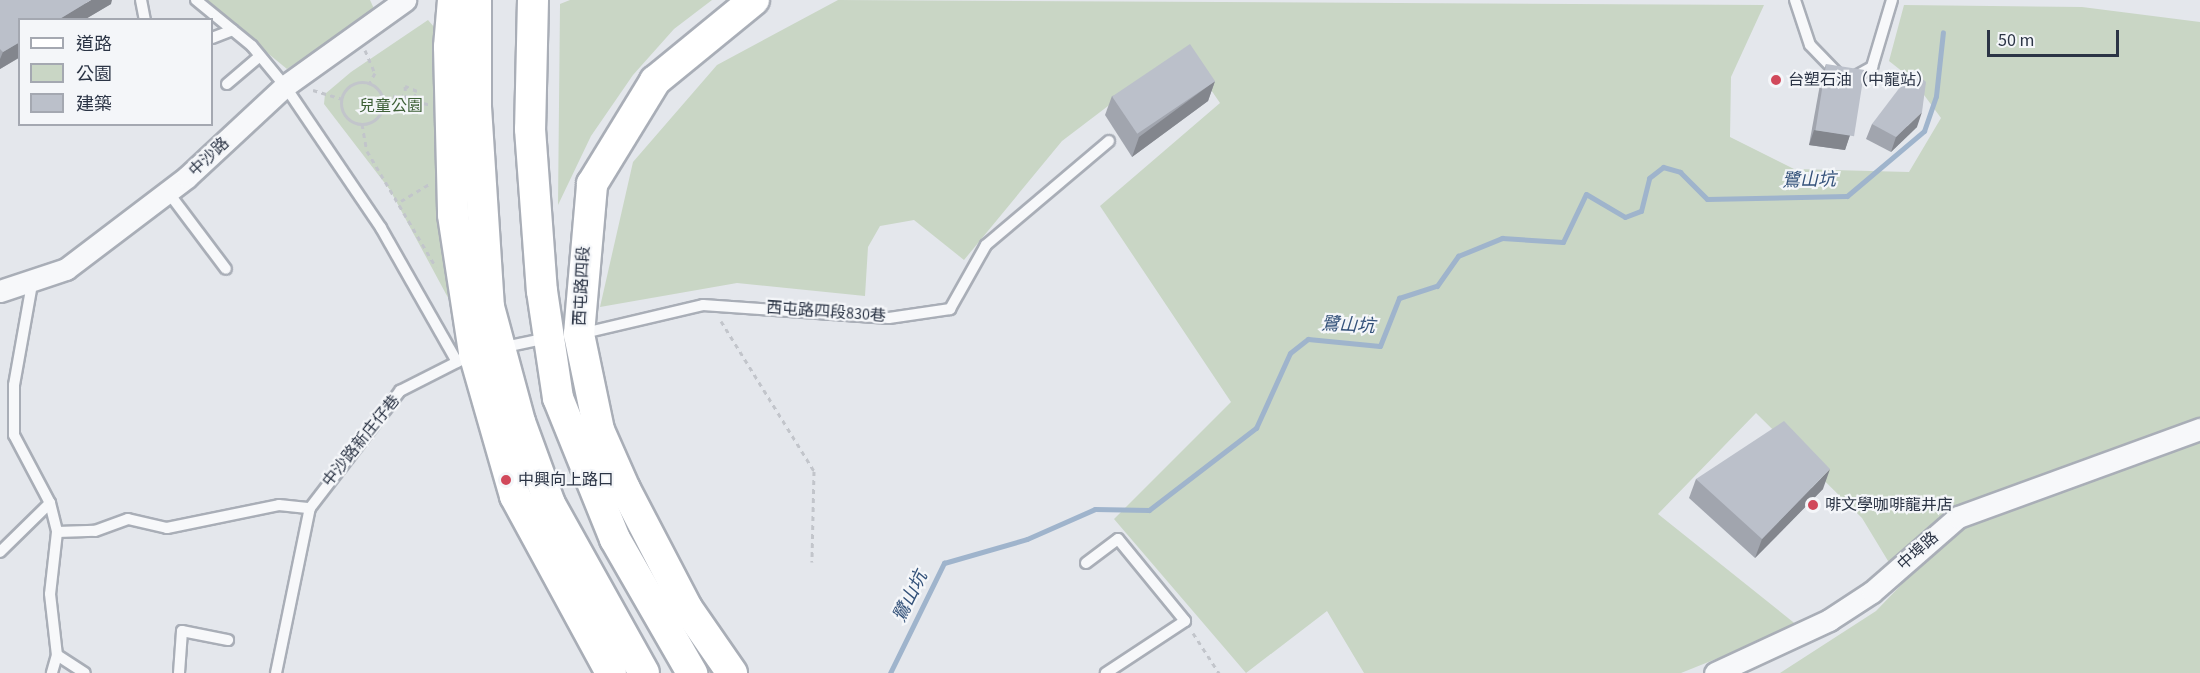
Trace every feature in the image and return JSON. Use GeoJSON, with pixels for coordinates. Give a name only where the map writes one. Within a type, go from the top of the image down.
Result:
{"type":"FeatureCollection","features":[{"type":"Feature","properties":{"kind":"street","name":"中沙路"},"geometry":{"type":"LineString","coordinates":[[0,291],[32,284],[66,269],[168,192],[290,83],[405,0]]}},
{"type":"Feature","properties":{"kind":"street"},"geometry":{"type":"LineString","coordinates":[[453,0],[448,47],[453,215],[477,354],[515,496],[611,673]]}},
{"type":"Feature","properties":{"kind":"street"},"geometry":{"type":"LineString","coordinates":[[476,0],[483,249],[477,354],[550,504],[644,673]]}},
{"type":"Feature","properties":{"kind":"street","name":"西屯路四段"},"geometry":{"type":"LineString","coordinates":[[533,0],[530,129],[547,338],[558,398],[583,468],[615,539],[692,673]]}},
{"type":"Feature","properties":{"kind":"street","name":"西屯路四段"},"geometry":{"type":"LineString","coordinates":[[732,673],[687,608],[625,489],[599,430],[579,334],[592,184],[655,81],[754,0]]}},
{"type":"Feature","properties":{"kind":"street"},"geometry":{"type":"LineString","coordinates":[[547,338],[592,184]]}},
{"type":"Feature","properties":{"kind":"street","name":"中埠路"},"geometry":{"type":"LineString","coordinates":[[1715,673],[1829,620],[1872,592],[1958,517],[2200,429]]}},
{"type":"Feature","properties":{"kind":"lane"},"geometry":{"type":"LineString","coordinates":[[141,0],[146,18]]}},
{"type":"Feature","properties":{"kind":"lane"},"geometry":{"type":"LineString","coordinates":[[196,0],[233,30],[290,83],[381,228],[477,354]]}},
{"type":"Feature","properties":{"kind":"lane"},"geometry":{"type":"LineString","coordinates":[[1795,0],[1810,45],[1845,78],[1872,67],[1892,0]]}},
{"type":"Feature","properties":{"kind":"lane"},"geometry":{"type":"LineString","coordinates":[[213,38],[233,30]]}},
{"type":"Feature","properties":{"kind":"lane"},"geometry":{"type":"LineString","coordinates":[[227,84],[260,56]]}},
{"type":"Feature","properties":{"kind":"lane","name":"西屯路四段830巷"},"geometry":{"type":"LineString","coordinates":[[579,334],[711,306],[889,318],[950,309],[986,244],[1109,141]]}},
{"type":"Feature","properties":{"kind":"lane"},"geometry":{"type":"LineString","coordinates":[[168,192],[226,269]]}},
{"type":"Feature","properties":{"kind":"lane"},"geometry":{"type":"LineString","coordinates":[[32,284],[14,385],[14,435],[50,503],[57,532],[50,594],[57,655],[52,673]]}},
{"type":"Feature","properties":{"kind":"lane","name":"中沙路新庄仔巷"},"geometry":{"type":"LineString","coordinates":[[276,673],[310,508],[400,391],[477,354],[547,338],[579,334]]}},
{"type":"Feature","properties":{"kind":"lane"},"geometry":{"type":"LineString","coordinates":[[0,552],[50,503]]}},
{"type":"Feature","properties":{"kind":"lane"},"geometry":{"type":"LineString","coordinates":[[57,532],[95,531],[128,519],[167,528],[279,505],[310,508]]}},
{"type":"Feature","properties":{"kind":"lane"},"geometry":{"type":"LineString","coordinates":[[1086,563],[1118,539],[1185,621],[1106,673]]}},
{"type":"Feature","properties":{"kind":"lane"},"geometry":{"type":"LineString","coordinates":[[179,673],[182,631],[228,640]]}},
{"type":"Feature","properties":{"kind":"lane"},"geometry":{"type":"LineString","coordinates":[[57,655],[85,673]]}},
{"type":"Feature","properties":{"kind":"path"},"geometry":{"type":"LineString","coordinates":[[358,35],[375,73],[369,84]]}},
{"type":"Feature","properties":{"kind":"path"},"geometry":{"type":"LineString","coordinates":[[353,82],[369,84],[383,98],[378,118],[362,124],[349,122],[342,99],[353,82]]}},
{"type":"Feature","properties":{"kind":"path"},"geometry":{"type":"LineString","coordinates":[[290,83],[327,99],[342,99]]}},
{"type":"Feature","properties":{"kind":"path"},"geometry":{"type":"LineString","coordinates":[[383,98],[403,95]]}},
{"type":"Feature","properties":{"kind":"path"},"geometry":{"type":"LineString","coordinates":[[362,124],[367,151],[400,202],[440,276]]}},
{"type":"Feature","properties":{"kind":"path"},"geometry":{"type":"LineString","coordinates":[[400,202],[434,182]]}},
{"type":"Feature","properties":{"kind":"path"},"geometry":{"type":"LineString","coordinates":[[711,306],[814,471],[812,562]]}},
{"type":"Feature","properties":{"kind":"path"},"geometry":{"type":"LineString","coordinates":[[1185,621],[1219,673]]}},
{"type":"Feature","properties":{"kind":"green space"},"geometry":{"type":"Polygon","coordinates":[[[203,0],[370,0],[375,11],[287,69],[203,0]]]}},
{"type":"Feature","properties":{"kind":"green space"},"geometry":{"type":"Polygon","coordinates":[[[570,0],[712,0],[674,29],[633,75],[591,136],[558,205],[560,4],[570,0]]]}},
{"type":"Feature","properties":{"kind":"green space"},"geometry":{"type":"Polygon","coordinates":[[[838,0],[1764,5],[1731,77],[1730,137],[1794,169],[1909,172],[1941,118],[1913,80],[1889,61],[1904,5],[2082,7],[2200,22],[2200,673],[1780,673],[1876,611],[1902,584],[1862,518],[1756,413],[1658,514],[1798,626],[1681,673],[1364,673],[1327,611],[1246,673],[1114,519],[1231,402],[1100,206],[1220,103],[1183,49],[1062,141],[964,260],[914,220],[880,226],[868,247],[865,296],[737,283],[600,307],[633,162],[717,65],[838,0]]]}},
{"type":"Feature","properties":{"kind":"green space","name":"兒童公園"},"geometry":{"type":"Polygon","coordinates":[[[428,20],[440,34],[460,320],[390,190],[324,104],[325,94],[351,72],[428,20]]]}},
{"type":"Feature","properties":{"kind":"building"},"geometry":{"type":"Polygon","coordinates":[[[0,0],[91,0],[61,18],[18,18],[18,43],[3,52],[0,49],[0,0]]]}},
{"type":"Feature","properties":{"kind":"building"},"geometry":{"type":"Polygon","coordinates":[[[1190,44],[1215,81],[1137,134],[1112,97],[1190,44]]]}},
{"type":"Feature","properties":{"kind":"building"},"geometry":{"type":"Polygon","coordinates":[[[1826,64],[1865,70],[1854,136],[1816,130],[1826,64]]]}},
{"type":"Feature","properties":{"kind":"building"},"geometry":{"type":"Polygon","coordinates":[[[1913,70],[1926,82],[1922,112],[1896,137],[1872,124],[1913,70]]]}},
{"type":"Feature","properties":{"kind":"building"},"geometry":{"type":"Polygon","coordinates":[[[1784,421],[1830,469],[1762,539],[1696,479],[1784,421]]]}},
{"type":"Feature","properties":{"kind":"waterway","name":"鷺山坑"},"geometry":{"type":"LineString","coordinates":[[890,673],[944,563],[1027,539],[1095,509],[1149,510],[1256,428],[1290,353],[1308,339],[1380,346],[1399,298],[1437,286],[1458,256],[1502,238],[1563,242],[1586,194],[1625,217],[1641,211],[1649,178],[1663,167],[1680,172],[1707,199],[1847,196],[1924,131],[1936,96],[1943,32]]}},
{"type":"Feature","properties":{"kind":"place","name":"台塑石油（中龍站）"},"geometry":{"type":"Point","coordinates":[1776,80]}},
{"type":"Feature","properties":{"kind":"place","name":"中興向上路口"},"geometry":{"type":"Point","coordinates":[506,480]}},
{"type":"Feature","properties":{"kind":"place","name":"啡文學咖啡龍井店"},"geometry":{"type":"Point","coordinates":[1813,505]}}]}
